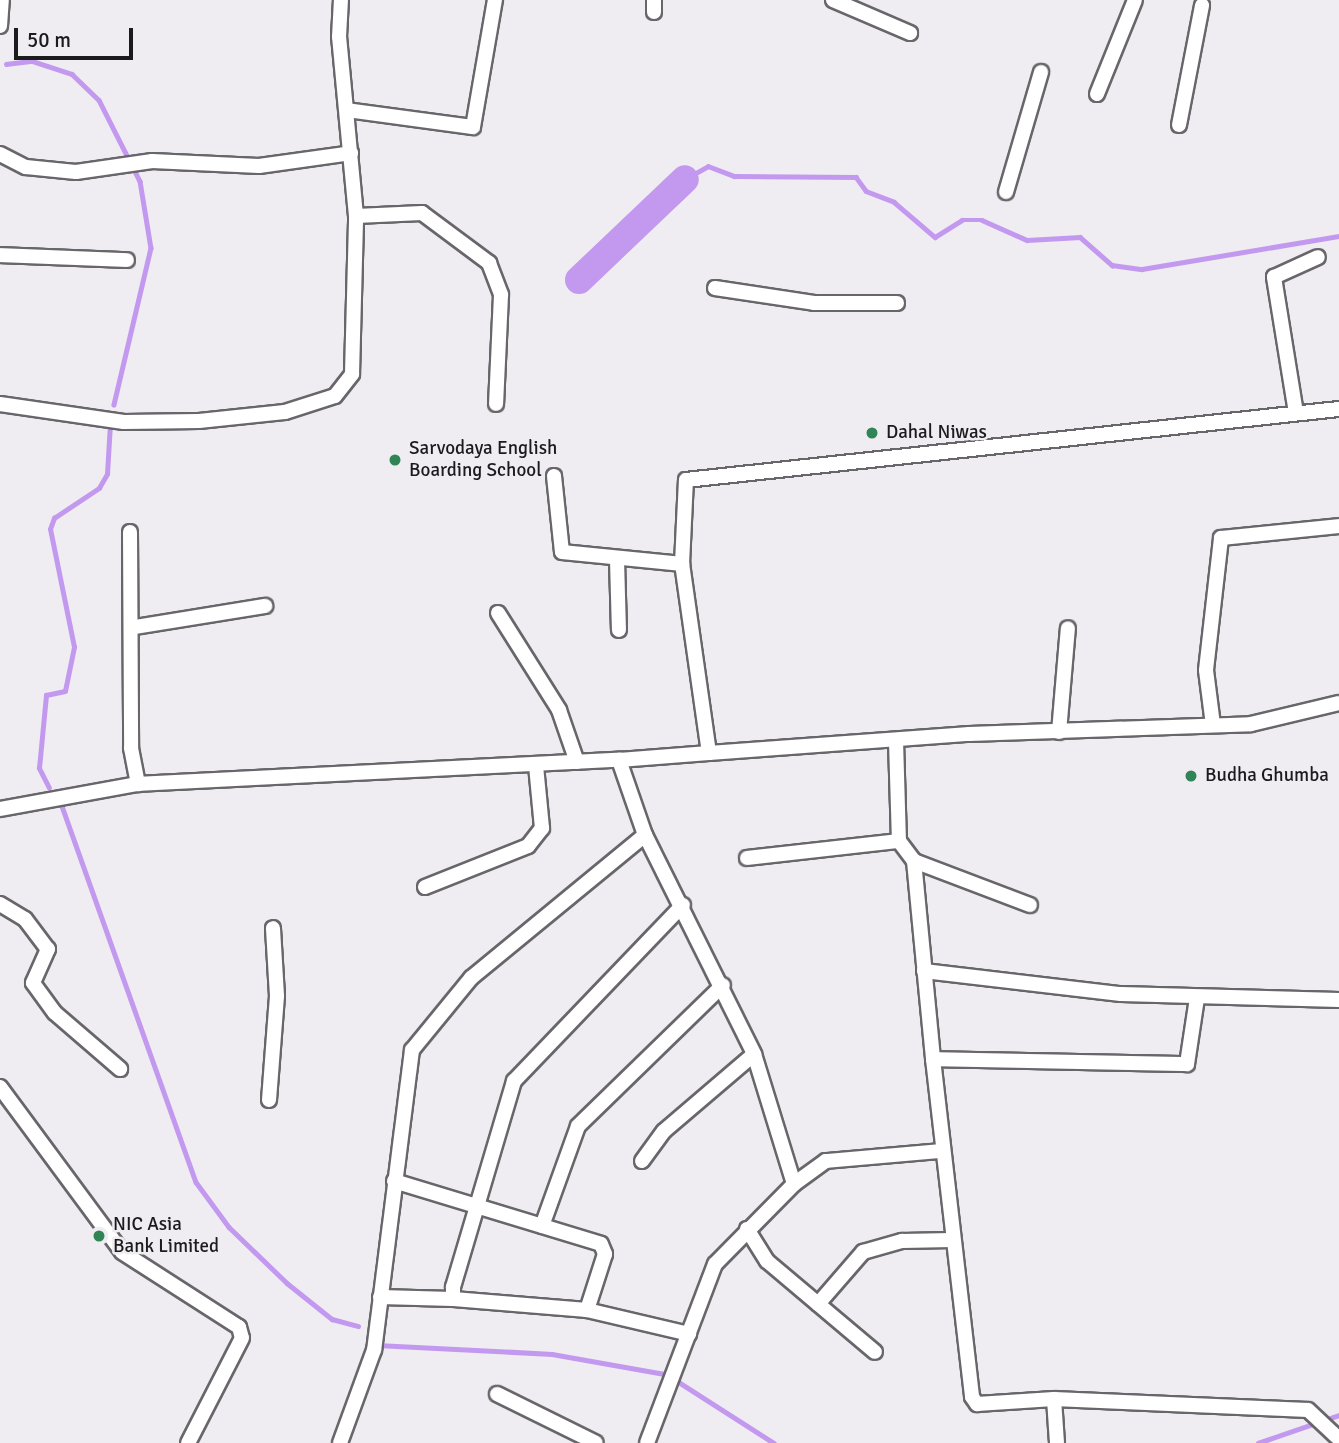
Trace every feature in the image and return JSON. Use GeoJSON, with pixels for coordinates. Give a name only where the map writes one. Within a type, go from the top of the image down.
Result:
{"type":"FeatureCollection","features":[{"type":"Feature","properties":{"kind":"street"},"geometry":{"type":"LineString","coordinates":[[0,404],[99,416],[124,422],[285,412],[335,396],[352,374],[356,216],[341,0]]}},
{"type":"Feature","properties":{"kind":"street"},"geometry":{"type":"LineString","coordinates":[[347,110],[473,127],[495,0]]}},
{"type":"Feature","properties":{"kind":"street"},"geometry":{"type":"LineString","coordinates":[[833,0],[910,33]]}},
{"type":"Feature","properties":{"kind":"street"},"geometry":{"type":"LineString","coordinates":[[1097,94],[1135,0]]}},
{"type":"Feature","properties":{"kind":"street"},"geometry":{"type":"LineString","coordinates":[[0,26],[1,2]]}},
{"type":"Feature","properties":{"kind":"street"},"geometry":{"type":"LineString","coordinates":[[1179,125],[1202,5]]}},
{"type":"Feature","properties":{"kind":"street"},"geometry":{"type":"LineString","coordinates":[[1006,192],[1041,72]]}},
{"type":"Feature","properties":{"kind":"street"},"geometry":{"type":"LineString","coordinates":[[0,154],[26,167],[76,172],[126,162],[152,161],[259,166],[351,153]]}},
{"type":"Feature","properties":{"kind":"street"},"geometry":{"type":"LineString","coordinates":[[356,216],[422,213],[489,263],[501,295],[496,404]]}},
{"type":"Feature","properties":{"kind":"street"},"geometry":{"type":"LineString","coordinates":[[0,256],[127,260]]}},
{"type":"Feature","properties":{"kind":"street"},"geometry":{"type":"LineString","coordinates":[[1296,413],[1273,276],[1318,257]]}},
{"type":"Feature","properties":{"kind":"street"},"geometry":{"type":"LineString","coordinates":[[715,288],[814,303],[897,303]]}},
{"type":"Feature","properties":{"kind":"street"},"geometry":{"type":"LineString","coordinates":[[709,753],[682,564],[687,480],[1339,409]]}},
{"type":"Feature","properties":{"kind":"street"},"geometry":{"type":"LineString","coordinates":[[554,476],[562,552],[617,560],[682,564]]}},
{"type":"Feature","properties":{"kind":"street"},"geometry":{"type":"LineString","coordinates":[[1213,725],[1206,670],[1221,538],[1339,526]]}},
{"type":"Feature","properties":{"kind":"street"},"geometry":{"type":"LineString","coordinates":[[130,532],[135,627],[131,748],[138,784]]}},
{"type":"Feature","properties":{"kind":"street"},"geometry":{"type":"LineString","coordinates":[[617,560],[619,629]]}},
{"type":"Feature","properties":{"kind":"street"},"geometry":{"type":"LineString","coordinates":[[135,627],[265,606]]}},
{"type":"Feature","properties":{"kind":"street"},"geometry":{"type":"LineString","coordinates":[[498,613],[559,710],[577,762]]}},
{"type":"Feature","properties":{"kind":"street"},"geometry":{"type":"LineString","coordinates":[[1059,732],[1068,628]]}},
{"type":"Feature","properties":{"kind":"street"},"geometry":{"type":"LineString","coordinates":[[0,809],[138,784],[536,766],[896,741],[1274,721],[1339,704]]}},
{"type":"Feature","properties":{"kind":"street"},"geometry":{"type":"LineString","coordinates":[[896,741],[899,841],[914,860],[1030,905]]}},
{"type":"Feature","properties":{"kind":"street"},"geometry":{"type":"LineString","coordinates":[[619,760],[645,835],[723,985],[754,1054],[794,1184]]}},
{"type":"Feature","properties":{"kind":"street"},"geometry":{"type":"LineString","coordinates":[[425,887],[528,846],[542,828],[536,766]]}},
{"type":"Feature","properties":{"kind":"street"},"geometry":{"type":"LineString","coordinates":[[340,1443],[374,1350],[412,1050],[471,978],[645,835]]}},
{"type":"Feature","properties":{"kind":"street"},"geometry":{"type":"LineString","coordinates":[[747,858],[899,841]]}},
{"type":"Feature","properties":{"kind":"street"},"geometry":{"type":"LineString","coordinates":[[914,860],[941,1151],[972,1396],[977,1404],[1054,1399],[1308,1410],[1336,1436]]}},
{"type":"Feature","properties":{"kind":"street"},"geometry":{"type":"LineString","coordinates":[[0,904],[25,919],[48,949],[33,983],[55,1013],[120,1069]]}},
{"type":"Feature","properties":{"kind":"street"},"geometry":{"type":"LineString","coordinates":[[453,1299],[514,1081],[683,905]]}},
{"type":"Feature","properties":{"kind":"street"},"geometry":{"type":"LineString","coordinates":[[270,1100],[277,996],[273,928]]}},
{"type":"Feature","properties":{"kind":"street"},"geometry":{"type":"LineString","coordinates":[[924,971],[1197,998],[1339,1000]]}},
{"type":"Feature","properties":{"kind":"street"},"geometry":{"type":"LineString","coordinates":[[542,1226],[578,1126],[723,985]]}},
{"type":"Feature","properties":{"kind":"street"},"geometry":{"type":"LineString","coordinates":[[933,1059],[1187,1064],[1197,998]]}},
{"type":"Feature","properties":{"kind":"street"},"geometry":{"type":"LineString","coordinates":[[642,1161],[664,1130],[754,1054]]}},
{"type":"Feature","properties":{"kind":"street"},"geometry":{"type":"LineString","coordinates":[[0,1087],[122,1252],[239,1327],[242,1338],[188,1443]]}},
{"type":"Feature","properties":{"kind":"street"},"geometry":{"type":"LineString","coordinates":[[647,1443],[715,1264],[747,1229],[794,1184],[826,1161],[941,1151]]}},
{"type":"Feature","properties":{"kind":"street"},"geometry":{"type":"LineString","coordinates":[[394,1181],[601,1244],[605,1254],[587,1310]]}},
{"type":"Feature","properties":{"kind":"street"},"geometry":{"type":"LineString","coordinates":[[747,1229],[767,1261],[875,1352]]}},
{"type":"Feature","properties":{"kind":"street"},"geometry":{"type":"LineString","coordinates":[[818,1304],[863,1252],[902,1241],[952,1240]]}},
{"type":"Feature","properties":{"kind":"street"},"geometry":{"type":"LineString","coordinates":[[380,1297],[453,1299],[587,1310],[689,1335]]}},
{"type":"Feature","properties":{"kind":"street"},"geometry":{"type":"LineString","coordinates":[[496,1394],[596,1443]]}},
{"type":"Feature","properties":{"kind":"street"},"geometry":{"type":"LineString","coordinates":[[1054,1399],[1058,1443]]}},
{"type":"Feature","properties":{"kind":"waterway"},"geometry":{"type":"LineString","coordinates":[[6,64],[32,61],[72,74],[99,100],[140,181],[151,248],[114,405]]}},
{"type":"Feature","properties":{"kind":"waterway"},"geometry":{"type":"LineString","coordinates":[[685,179],[708,166],[734,176],[856,177],[866,191],[894,202],[935,237],[962,220],[982,220],[1027,240],[1080,237],[1112,265],[1142,269],[1339,236]]}},
{"type":"Feature","properties":{"kind":"waterway"},"geometry":{"type":"LineString","coordinates":[[579,280],[685,179]]}},
{"type":"Feature","properties":{"kind":"waterway"},"geometry":{"type":"LineString","coordinates":[[49,788],[39,768],[46,695],[65,691],[74,647],[50,529],[54,518],[99,488],[107,474],[110,423]]}},
{"type":"Feature","properties":{"kind":"waterway"},"geometry":{"type":"LineString","coordinates":[[62,806],[196,1182],[229,1227],[287,1283],[332,1319],[358,1326]]}},
{"type":"Feature","properties":{"kind":"waterway"},"geometry":{"type":"LineString","coordinates":[[377,1345],[552,1354],[664,1374]]}},
{"type":"Feature","properties":{"kind":"waterway"},"geometry":{"type":"LineString","coordinates":[[677,1381],[774,1443]]}},
{"type":"Feature","properties":{"kind":"waterway"},"geometry":{"type":"LineString","coordinates":[[1258,1443],[1339,1415]]}},
{"type":"Feature","properties":{"kind":"place","name":"Dahal Niwas"},"geometry":{"type":"Point","coordinates":[872,433]}},
{"type":"Feature","properties":{"kind":"place","name":"Sarvodaya English Boarding School"},"geometry":{"type":"Point","coordinates":[395,460]}},
{"type":"Feature","properties":{"kind":"place","name":"Budha Ghumba"},"geometry":{"type":"Point","coordinates":[1191,776]}},
{"type":"Feature","properties":{"kind":"place","name":"NIC Asia Bank Limited"},"geometry":{"type":"Point","coordinates":[99,1236]}}]}
